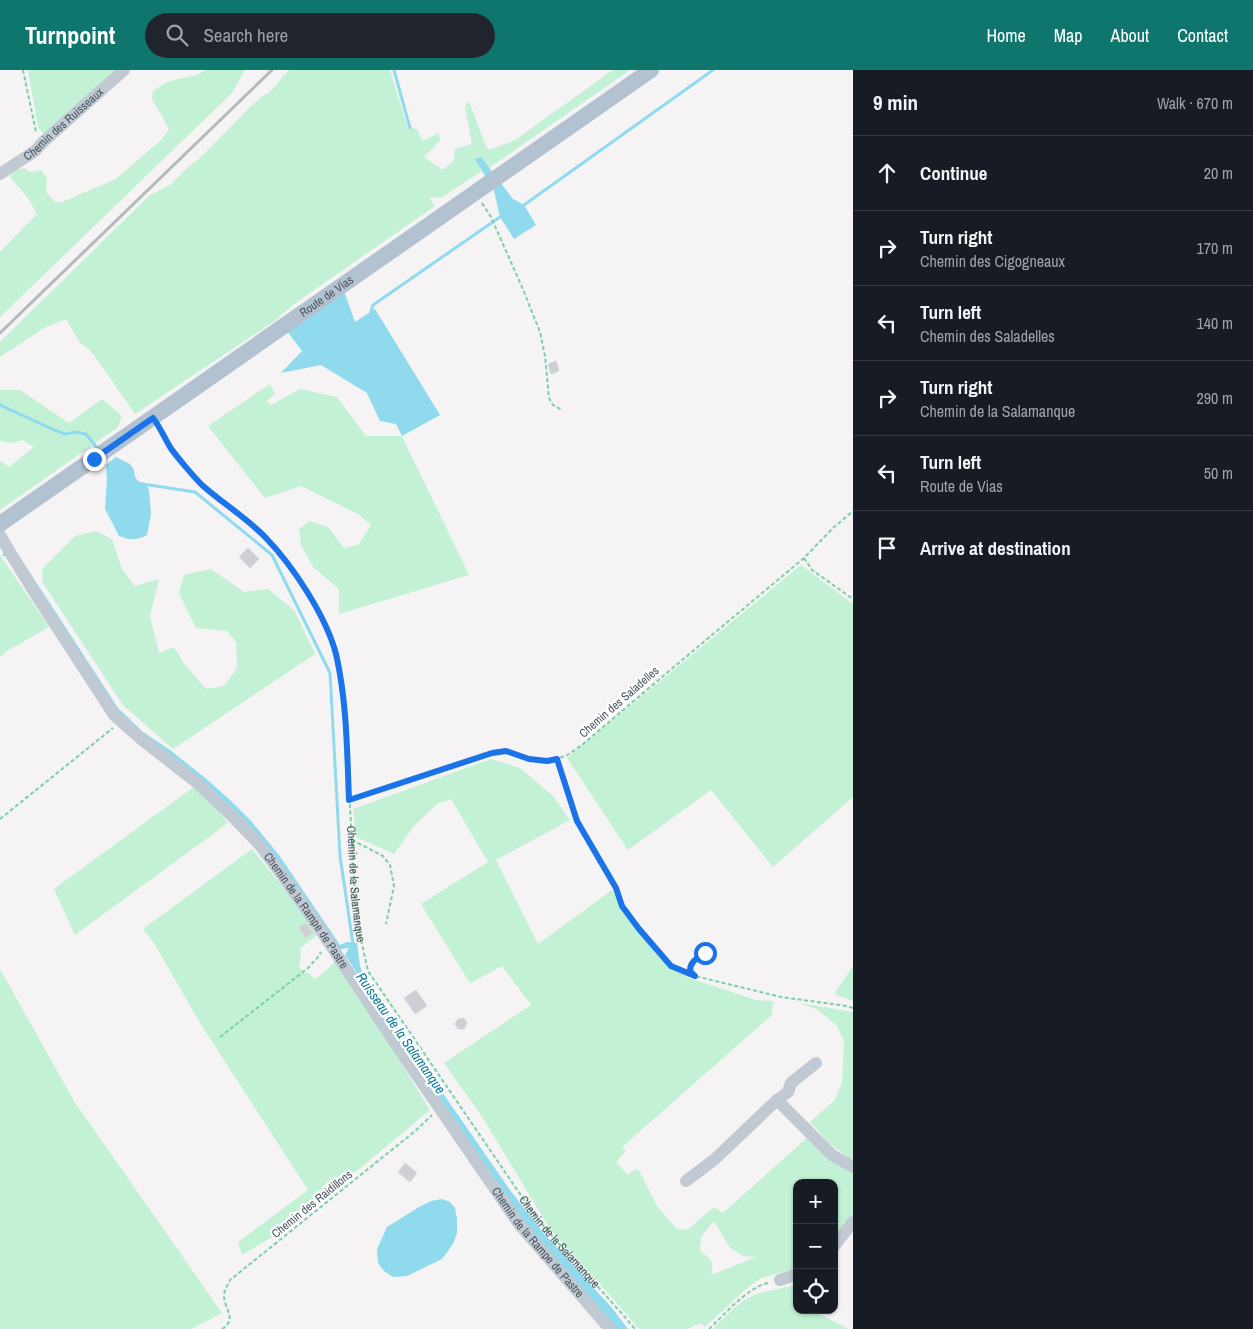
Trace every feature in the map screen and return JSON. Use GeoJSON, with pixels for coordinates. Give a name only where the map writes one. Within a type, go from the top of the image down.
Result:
{"type":"FeatureCollection","features":[{"type":"Feature","properties":{"kind":"main road","name":"Route de Vias"},"geometry":{"type":"LineString","coordinates":[[0,524],[651,70]]}},
{"type":"Feature","properties":{"kind":"street","name":"Chemin des Ruisseaux"},"geometry":{"type":"LineString","coordinates":[[0,174],[35,151],[124,70]]}},
{"type":"Feature","properties":{"kind":"street","name":"Chemin de la Rampe de Pastre"},"geometry":{"type":"LineString","coordinates":[[0,535],[24,576],[114,715],[141,739],[196,782],[259,844],[519,1224],[610,1329]]}},
{"type":"Feature","properties":{"kind":"street"},"geometry":{"type":"LineString","coordinates":[[686,1181],[715,1159],[777,1100],[788,1092],[791,1083],[816,1064]]}},
{"type":"Feature","properties":{"kind":"street"},"geometry":{"type":"LineString","coordinates":[[777,1100],[832,1155],[853,1167]]}},
{"type":"Feature","properties":{"kind":"street"},"geometry":{"type":"LineString","coordinates":[[838,1241],[853,1222]]}},
{"type":"Feature","properties":{"kind":"street"},"geometry":{"type":"LineString","coordinates":[[780,1280],[793,1275]]}},
{"type":"Feature","properties":{"kind":"path"},"geometry":{"type":"LineString","coordinates":[[23,70],[34,130],[43,142]]}},
{"type":"Feature","properties":{"kind":"path"},"geometry":{"type":"LineString","coordinates":[[479,190],[540,332],[550,398],[554,405],[562,410]]}},
{"type":"Feature","properties":{"kind":"path","name":"Chemin de la Salamanque"},"geometry":{"type":"LineString","coordinates":[[153,418],[171,448],[200,484],[265,536],[286,560],[312,600],[327,628],[335,653],[344,698],[355,897],[359,931],[368,971],[535,1216],[636,1329]]}},
{"type":"Feature","properties":{"kind":"path","name":"Chemin des Saladelles"},"geometry":{"type":"LineString","coordinates":[[349,800],[492,753],[506,751],[529,759],[547,761],[566,756],[582,745],[804,558],[833,528],[853,511]]}},
{"type":"Feature","properties":{"kind":"path"},"geometry":{"type":"LineString","coordinates":[[804,558],[812,570],[853,599]]}},
{"type":"Feature","properties":{"kind":"path"},"geometry":{"type":"LineString","coordinates":[[0,819],[121,721]]}},
{"type":"Feature","properties":{"kind":"path"},"geometry":{"type":"LineString","coordinates":[[557,759],[577,821],[616,888],[622,906],[671,966],[695,976],[781,997],[853,1008]]}},
{"type":"Feature","properties":{"kind":"path"},"geometry":{"type":"LineString","coordinates":[[352,840],[382,856],[390,865],[394,886],[386,924]]}},
{"type":"Feature","properties":{"kind":"path"},"geometry":{"type":"LineString","coordinates":[[220,1037],[308,968],[319,956],[325,938]]}},
{"type":"Feature","properties":{"kind":"path"},"geometry":{"type":"LineString","coordinates":[[695,976],[690,971],[690,966],[694,960],[705,953]]}},
{"type":"Feature","properties":{"kind":"path","name":"Chemin des Raidillons"},"geometry":{"type":"LineString","coordinates":[[231,1329],[228,1325],[230,1318],[224,1298],[225,1290],[230,1280],[414,1132],[439,1109]]}},
{"type":"Feature","properties":{"kind":"path"},"geometry":{"type":"LineString","coordinates":[[709,1329],[748,1293],[762,1284],[780,1280]]}},
{"type":"Feature","properties":{"kind":"path"},"geometry":{"type":"LineString","coordinates":[[222,1329],[228,1325]]}},
{"type":"Feature","properties":{"kind":"green space"},"geometry":{"type":"Polygon","coordinates":[[[28,70],[117,70],[44,134],[38,127],[28,70]]]}},
{"type":"Feature","properties":{"kind":"green space"},"geometry":{"type":"Polygon","coordinates":[[[205,70],[245,70],[232,93],[0,317],[0,252],[37,214],[28,198],[10,177],[14,171],[24,168],[31,172],[41,170],[47,178],[46,192],[55,202],[62,202],[116,179],[161,140],[169,130],[152,99],[153,91],[168,82],[196,75],[205,70]]]}},
{"type":"Feature","properties":{"kind":"green space"},"geometry":{"type":"Polygon","coordinates":[[[289,70],[390,70],[407,125],[418,130],[422,141],[439,133],[440,141],[424,157],[443,170],[454,160],[455,149],[472,144],[465,106],[469,101],[489,150],[515,140],[613,70],[630,70],[489,168],[481,157],[476,159],[482,171],[442,197],[429,198],[435,206],[294,304],[273,322],[135,414],[89,349],[80,343],[66,319],[44,328],[0,357],[0,342],[150,195],[170,185],[199,159],[250,107],[269,93],[289,70]]]}},
{"type":"Feature","properties":{"kind":"green space"},"geometry":{"type":"Polygon","coordinates":[[[270,384],[275,394],[267,401],[271,405],[300,389],[337,397],[366,436],[402,436],[469,575],[339,614],[339,589],[313,567],[301,545],[299,529],[309,521],[328,527],[344,548],[358,545],[371,525],[358,514],[301,486],[265,498],[208,426],[270,384]]]}},
{"type":"Feature","properties":{"kind":"green space"},"geometry":{"type":"Polygon","coordinates":[[[0,390],[20,390],[69,423],[102,399],[122,416],[118,427],[0,510],[0,461],[9,467],[34,447],[23,440],[11,443],[0,441],[0,390]]]}},
{"type":"Feature","properties":{"kind":"green space"},"geometry":{"type":"Polygon","coordinates":[[[96,531],[112,539],[122,569],[135,586],[159,579],[150,616],[159,653],[174,647],[184,664],[206,689],[224,686],[237,668],[236,642],[227,631],[196,628],[179,593],[184,575],[211,569],[244,592],[268,589],[295,611],[315,654],[173,749],[123,705],[43,583],[42,569],[75,536],[96,531]]]}},
{"type":"Feature","properties":{"kind":"green space"},"geometry":{"type":"Polygon","coordinates":[[[0,555],[49,627],[0,657],[0,555]]]}},
{"type":"Feature","properties":{"kind":"green space"},"geometry":{"type":"Polygon","coordinates":[[[801,565],[853,604],[853,797],[773,867],[711,790],[628,850],[567,758],[801,565]]]}},
{"type":"Feature","properties":{"kind":"green space"},"geometry":{"type":"Polygon","coordinates":[[[491,759],[520,768],[553,796],[570,820],[496,860],[538,944],[612,890],[663,953],[686,977],[756,1000],[773,1001],[772,1015],[622,1147],[626,1151],[616,1162],[628,1175],[638,1169],[657,1206],[677,1229],[687,1230],[714,1207],[723,1213],[809,1136],[853,1171],[853,1216],[838,1233],[838,1179],[793,1179],[793,1269],[761,1278],[746,1289],[705,1327],[700,1323],[688,1329],[639,1329],[550,1229],[483,1118],[444,1063],[531,1005],[502,966],[470,983],[421,904],[488,862],[451,799],[437,804],[414,826],[394,854],[356,837],[353,809],[491,759]],[[714,1221],[701,1237],[700,1251],[711,1261],[711,1275],[756,1257],[743,1256],[730,1248],[714,1221]]]}},
{"type":"Feature","properties":{"kind":"green space"},"geometry":{"type":"Polygon","coordinates":[[[195,786],[228,823],[75,935],[54,889],[195,786]]]}},
{"type":"Feature","properties":{"kind":"green space"},"geometry":{"type":"Polygon","coordinates":[[[252,849],[320,933],[299,949],[301,951],[299,967],[305,974],[308,972],[315,979],[337,959],[430,1110],[277,1234],[242,1255],[238,1242],[308,1190],[200,1023],[154,943],[143,929],[252,849]]]}},
{"type":"Feature","properties":{"kind":"green space"},"geometry":{"type":"Polygon","coordinates":[[[853,966],[853,1001],[836,995],[836,991],[853,966]]]}},
{"type":"Feature","properties":{"kind":"green space"},"geometry":{"type":"Polygon","coordinates":[[[0,969],[74,1101],[222,1313],[191,1329],[0,1329],[0,969]]]}},
{"type":"Feature","properties":{"kind":"green space"},"geometry":{"type":"Polygon","coordinates":[[[800,1003],[853,1012],[853,1159],[828,1142],[810,1122],[835,1100],[842,1082],[844,1041],[837,1026],[818,1010],[800,1003]]]}},
{"type":"Feature","properties":{"kind":"green space"},"geometry":{"type":"Polygon","coordinates":[[[793,1286],[793,1314],[819,1314],[849,1329],[713,1329],[743,1301],[768,1291],[793,1286]]]}},
{"type":"Feature","properties":{"kind":"water"},"geometry":{"type":"Polygon","coordinates":[[[481,157],[513,199],[524,205],[536,225],[514,239],[500,217],[494,191],[475,159],[481,157]]]}},
{"type":"Feature","properties":{"kind":"water"},"geometry":{"type":"Polygon","coordinates":[[[343,288],[355,322],[375,309],[440,415],[402,436],[396,424],[380,421],[367,393],[321,365],[281,373],[302,351],[284,327],[343,288]]]}},
{"type":"Feature","properties":{"kind":"water"},"geometry":{"type":"Polygon","coordinates":[[[116,457],[130,464],[134,470],[135,477],[138,481],[146,484],[149,490],[151,514],[147,535],[136,539],[119,536],[105,509],[106,465],[116,457]]]}},
{"type":"Feature","properties":{"kind":"water"},"geometry":{"type":"Polygon","coordinates":[[[12,547],[118,708],[143,732],[170,750],[204,777],[252,822],[279,855],[340,945],[347,942],[357,943],[363,974],[381,1004],[510,1190],[541,1230],[612,1308],[628,1329],[614,1329],[524,1227],[345,955],[349,948],[335,950],[269,855],[130,729],[6,556],[3,556],[2,554],[12,547]]]}},
{"type":"Feature","properties":{"kind":"water"},"geometry":{"type":"Polygon","coordinates":[[[442,1199],[450,1202],[455,1208],[457,1233],[453,1244],[442,1259],[407,1276],[393,1277],[384,1271],[378,1263],[377,1249],[387,1227],[419,1207],[431,1201],[442,1199]]]}},
{"type":"Feature","properties":{"kind":"building"},"geometry":{"type":"Polygon","coordinates":[[[556,361],[559,371],[551,374],[548,364],[556,361]]]}},
{"type":"Feature","properties":{"kind":"building"},"geometry":{"type":"Polygon","coordinates":[[[248,548],[259,559],[250,568],[239,557],[248,548]]]}},
{"type":"Feature","properties":{"kind":"building"},"geometry":{"type":"Polygon","coordinates":[[[306,923],[313,933],[306,938],[299,927],[306,923]]]}},
{"type":"Feature","properties":{"kind":"building"},"geometry":{"type":"Polygon","coordinates":[[[416,990],[427,1006],[415,1014],[404,998],[416,990]]]}},
{"type":"Feature","properties":{"kind":"building"},"geometry":{"type":"Polygon","coordinates":[[[464,1018],[467,1023],[464,1029],[458,1029],[455,1024],[458,1019],[464,1018]]]}},
{"type":"Feature","properties":{"kind":"building"},"geometry":{"type":"Polygon","coordinates":[[[405,1163],[417,1173],[410,1182],[398,1172],[405,1163]]]}},
{"type":"Feature","properties":{"kind":"waterway"},"geometry":{"type":"LineString","coordinates":[[394,70],[410,128]]}},
{"type":"Feature","properties":{"kind":"waterway"},"geometry":{"type":"LineString","coordinates":[[524,205],[713,70]]}},
{"type":"Feature","properties":{"kind":"waterway"},"geometry":{"type":"LineString","coordinates":[[371,312],[373,305],[500,217]]}},
{"type":"Feature","properties":{"kind":"waterway"},"geometry":{"type":"LineString","coordinates":[[0,405],[65,434],[76,432],[86,434],[98,449]]}},
{"type":"Feature","properties":{"kind":"waterway","name":"Ruisseau de la Salamanque"},"geometry":{"type":"LineString","coordinates":[[143,484],[195,492],[272,555],[330,673],[340,856],[353,944]]}},
{"type":"Feature","properties":{"kind":"railway"},"geometry":{"type":"LineString","coordinates":[[0,333],[272,70]]}},
{"type":"Feature","properties":{"kind":"route"},"geometry":{"type":"LineString","coordinates":[[94,459],[153,418],[171,448],[200,484],[265,536],[286,560],[312,600],[327,628],[335,653],[344,698],[349,800],[492,753],[506,751],[529,759],[547,761],[557,759],[577,821],[616,888],[622,906],[639,929],[671,966],[695,976],[690,971],[690,966],[694,960],[705,953]]}}]}
